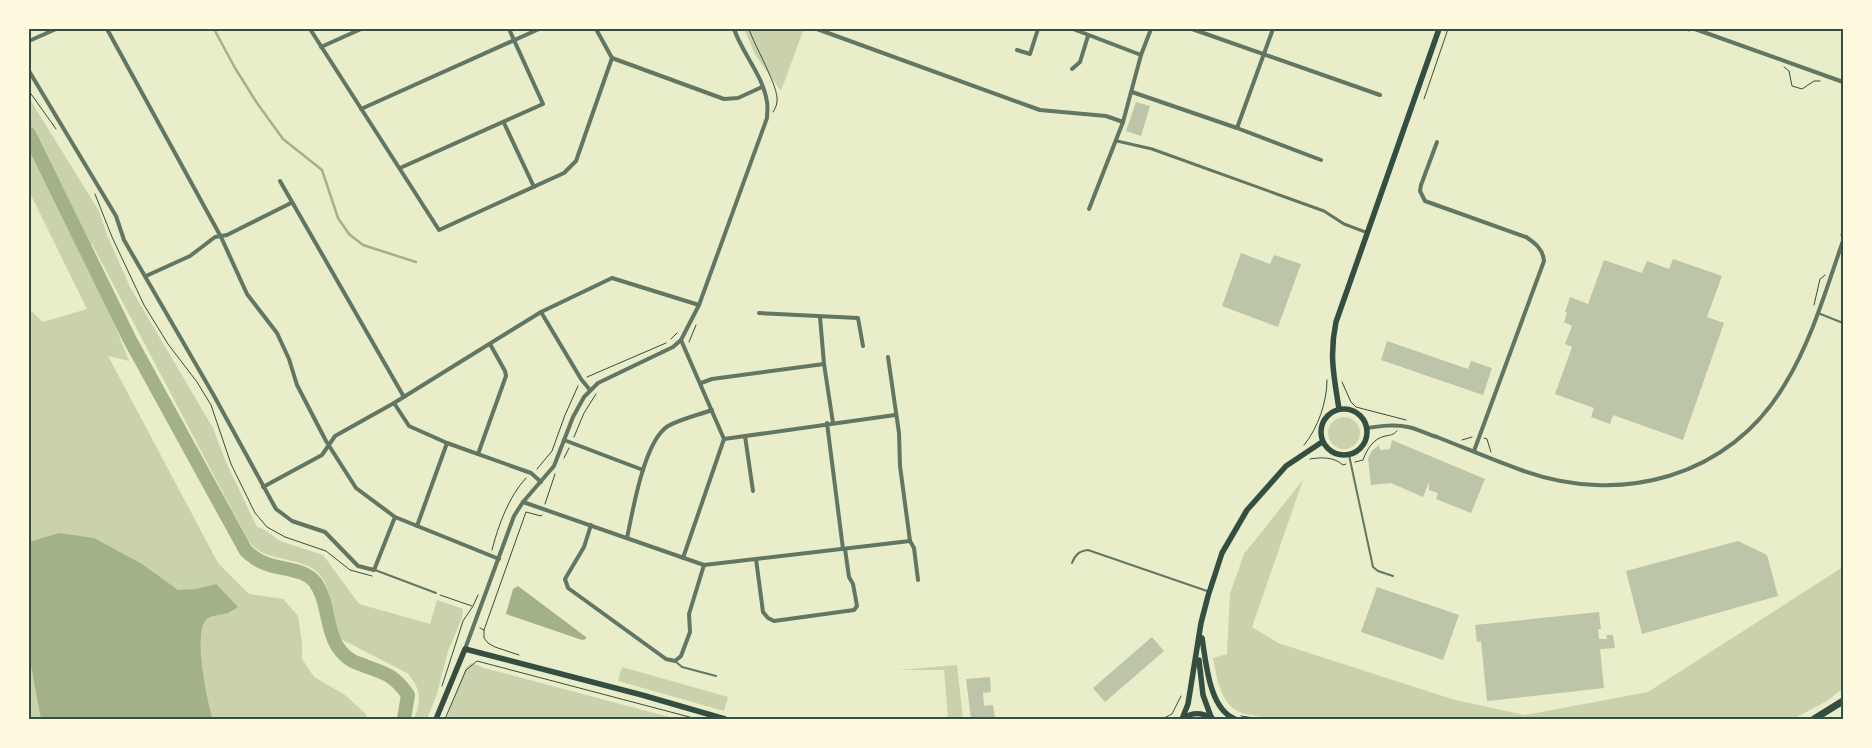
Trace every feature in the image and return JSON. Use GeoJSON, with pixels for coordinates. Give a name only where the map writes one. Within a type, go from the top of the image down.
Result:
{"type":"FeatureCollection","features":[{"type":"Feature","properties":{"kind":"highway"},"geometry":{"type":"LineString","coordinates":[[1814,719],[1843,701]]}},
{"type":"Feature","properties":{"kind":"main road"},"geometry":{"type":"LineString","coordinates":[[1339,409],[1331,363],[1332,339],[1336,322],[1439,29]]}},
{"type":"Feature","properties":{"kind":"main road"},"geometry":{"type":"LineString","coordinates":[[1339,409],[1354,411],[1360,415],[1367,428],[1364,444],[1359,450],[1349,455],[1332,453],[1322,442],[1320,428],[1322,421],[1332,411],[1339,409]]}},
{"type":"Feature","properties":{"kind":"main road"},"geometry":{"type":"LineString","coordinates":[[1182,719],[1188,704],[1198,653],[1200,631],[1209,592],[1222,553],[1247,510],[1286,466],[1322,442]]}},
{"type":"Feature","properties":{"kind":"main road"},"geometry":{"type":"LineString","coordinates":[[1200,631],[1212,693],[1220,707],[1230,717],[1235,719]]}},
{"type":"Feature","properties":{"kind":"main road"},"geometry":{"type":"LineString","coordinates":[[436,719],[465,649],[642,695],[725,719]]}},
{"type":"Feature","properties":{"kind":"main road"},"geometry":{"type":"LineString","coordinates":[[1198,653],[1203,695],[1213,718]]}},
{"type":"Feature","properties":{"kind":"main road"},"geometry":{"type":"LineString","coordinates":[[1182,719],[1200,713],[1213,718]]}},
{"type":"Feature","properties":{"kind":"street"},"geometry":{"type":"LineString","coordinates":[[29,41],[56,29]]}},
{"type":"Feature","properties":{"kind":"street"},"geometry":{"type":"LineString","coordinates":[[107,29],[221,237],[247,294],[276,333],[283,346],[297,385],[328,445],[356,488],[395,517],[491,554],[499,559]]}},
{"type":"Feature","properties":{"kind":"street"},"geometry":{"type":"LineString","coordinates":[[310,29],[439,230],[564,173],[576,161],[612,58]]}},
{"type":"Feature","properties":{"kind":"street"},"geometry":{"type":"LineString","coordinates":[[321,47],[361,29]]}},
{"type":"Feature","properties":{"kind":"street"},"geometry":{"type":"LineString","coordinates":[[400,168],[543,104],[509,29]]}},
{"type":"Feature","properties":{"kind":"street"},"geometry":{"type":"LineString","coordinates":[[361,108],[539,29]]}},
{"type":"Feature","properties":{"kind":"street"},"geometry":{"type":"LineString","coordinates":[[596,29],[612,58],[724,99],[738,98],[762,87]]}},
{"type":"Feature","properties":{"kind":"street"},"geometry":{"type":"LineString","coordinates":[[465,649],[514,516],[523,502],[554,466],[576,410],[584,397],[598,383],[673,347],[681,340],[699,305],[767,118],[767,101],[762,87],[748,56],[738,41],[734,29]]}},
{"type":"Feature","properties":{"kind":"street"},"geometry":{"type":"LineString","coordinates":[[817,29],[1040,110],[1106,116],[1123,122]]}},
{"type":"Feature","properties":{"kind":"street"},"geometry":{"type":"LineString","coordinates":[[1017,50],[1030,54],[1038,29]]}},
{"type":"Feature","properties":{"kind":"street"},"geometry":{"type":"LineString","coordinates":[[1074,29],[1141,55]]}},
{"type":"Feature","properties":{"kind":"street"},"geometry":{"type":"LineString","coordinates":[[1089,209],[1117,141],[1141,55],[1151,29]]}},
{"type":"Feature","properties":{"kind":"street"},"geometry":{"type":"LineString","coordinates":[[1192,29],[1380,95]]}},
{"type":"Feature","properties":{"kind":"street"},"geometry":{"type":"LineString","coordinates":[[1237,128],[1273,29]]}},
{"type":"Feature","properties":{"kind":"street"},"geometry":{"type":"LineString","coordinates":[[1695,29],[1843,82]]}},
{"type":"Feature","properties":{"kind":"street"},"geometry":{"type":"LineString","coordinates":[[1072,69],[1080,62],[1088,36]]}},
{"type":"Feature","properties":{"kind":"street"},"geometry":{"type":"LineString","coordinates":[[29,71],[116,216],[124,240],[213,394],[276,509],[292,521],[325,532],[358,566],[374,570],[395,517]]}},
{"type":"Feature","properties":{"kind":"street"},"geometry":{"type":"LineString","coordinates":[[1132,92],[1237,128],[1321,160]]}},
{"type":"Feature","properties":{"kind":"street"},"geometry":{"type":"LineString","coordinates":[[504,123],[534,187]]}},
{"type":"Feature","properties":{"kind":"street"},"geometry":{"type":"LineString","coordinates":[[1117,141],[1152,149],[1324,211],[1344,224],[1368,233]]}},
{"type":"Feature","properties":{"kind":"street"},"geometry":{"type":"LineString","coordinates":[[1437,142],[1420,191],[1425,201],[1526,237],[1534,242],[1543,254],[1544,261],[1474,451]]}},
{"type":"Feature","properties":{"kind":"street"},"geometry":{"type":"LineString","coordinates":[[280,181],[404,397]]}},
{"type":"Feature","properties":{"kind":"street"},"geometry":{"type":"LineString","coordinates":[[146,276],[190,256],[215,237],[221,237],[291,203]]}},
{"type":"Feature","properties":{"kind":"street"},"geometry":{"type":"LineString","coordinates":[[1367,428],[1390,425],[1408,427],[1521,470],[1571,484],[1601,487],[1625,486],[1672,476],[1728,447],[1742,436],[1772,404],[1794,369],[1818,313],[1841,241]]}},
{"type":"Feature","properties":{"kind":"street"},"geometry":{"type":"LineString","coordinates":[[263,487],[322,455],[335,436],[404,397],[541,312],[612,278],[699,305]]}},
{"type":"Feature","properties":{"kind":"street"},"geometry":{"type":"LineString","coordinates":[[541,312],[581,380],[590,390]]}},
{"type":"Feature","properties":{"kind":"street"},"geometry":{"type":"LineString","coordinates":[[759,313],[858,318],[863,346]]}},
{"type":"Feature","properties":{"kind":"street"},"geometry":{"type":"LineString","coordinates":[[820,317],[824,364],[833,422]]}},
{"type":"Feature","properties":{"kind":"street"},"geometry":{"type":"LineString","coordinates":[[681,340],[724,438],[683,558]]}},
{"type":"Feature","properties":{"kind":"street"},"geometry":{"type":"LineString","coordinates":[[478,454],[506,376],[490,344]]}},
{"type":"Feature","properties":{"kind":"street"},"geometry":{"type":"LineString","coordinates":[[888,357],[899,433],[900,466],[910,540],[914,548],[918,580]]}},
{"type":"Feature","properties":{"kind":"street"},"geometry":{"type":"LineString","coordinates":[[701,382],[824,364]]}},
{"type":"Feature","properties":{"kind":"street"},"geometry":{"type":"LineString","coordinates":[[394,403],[409,426],[447,443],[531,473],[541,482]]}},
{"type":"Feature","properties":{"kind":"street"},"geometry":{"type":"LineString","coordinates":[[627,538],[643,470],[654,441],[669,426],[712,410]]}},
{"type":"Feature","properties":{"kind":"street"},"geometry":{"type":"LineString","coordinates":[[724,438],[895,415]]}},
{"type":"Feature","properties":{"kind":"street"},"geometry":{"type":"LineString","coordinates":[[756,559],[763,612],[774,622],[854,610],[857,606],[844,549],[827,424]]}},
{"type":"Feature","properties":{"kind":"street"},"geometry":{"type":"LineString","coordinates":[[745,436],[752,491]]}},
{"type":"Feature","properties":{"kind":"street"},"geometry":{"type":"LineString","coordinates":[[564,440],[643,470]]}},
{"type":"Feature","properties":{"kind":"street"},"geometry":{"type":"LineString","coordinates":[[416,526],[447,443]]}},
{"type":"Feature","properties":{"kind":"street"},"geometry":{"type":"LineString","coordinates":[[523,502],[704,566],[910,540]]}},
{"type":"Feature","properties":{"kind":"street"},"geometry":{"type":"LineString","coordinates":[[591,525],[584,547],[564,579],[565,584],[666,659],[675,661],[681,656],[690,632],[689,614],[704,566]]}},
{"type":"Feature","properties":{"kind":"lane"},"geometry":{"type":"LineString","coordinates":[[1818,313],[1843,323]]}},
{"type":"Feature","properties":{"kind":"lane"},"geometry":{"type":"LineString","coordinates":[[1349,455],[1373,567],[1378,571],[1393,576]]}},
{"type":"Feature","properties":{"kind":"lane"},"geometry":{"type":"LineString","coordinates":[[1072,563],[1080,552],[1088,550],[1209,592]]}},
{"type":"Feature","properties":{"kind":"lane"},"geometry":{"type":"LineString","coordinates":[[374,570],[436,594]]}},
{"type":"Feature","properties":{"kind":"lane"},"geometry":{"type":"LineString","coordinates":[[675,661],[682,666],[716,676]]}},
{"type":"Feature","properties":{"kind":"path"},"geometry":{"type":"LineString","coordinates":[[749,29],[768,70],[778,100],[773,113]]}},
{"type":"Feature","properties":{"kind":"path"},"geometry":{"type":"LineString","coordinates":[[1424,99],[1448,29]]}},
{"type":"Feature","properties":{"kind":"path"},"geometry":{"type":"LineString","coordinates":[[1683,29],[1691,32]]}},
{"type":"Feature","properties":{"kind":"path"},"geometry":{"type":"LineString","coordinates":[[1780,65],[1789,71],[1792,86],[1797,88],[1802,89],[1814,81],[1825,81]]}},
{"type":"Feature","properties":{"kind":"path"},"geometry":{"type":"LineString","coordinates":[[1841,241],[1843,228]]}},
{"type":"Feature","properties":{"kind":"path"},"geometry":{"type":"LineString","coordinates":[[1814,308],[1820,279],[1828,272]]}},
{"type":"Feature","properties":{"kind":"path"},"geometry":{"type":"LineString","coordinates":[[686,349],[699,318]]}},
{"type":"Feature","properties":{"kind":"path"},"geometry":{"type":"LineString","coordinates":[[491,554],[506,512],[519,486],[531,473],[541,466],[552,451],[564,415],[581,380],[670,341],[680,331]]}},
{"type":"Feature","properties":{"kind":"path"},"geometry":{"type":"LineString","coordinates":[[1304,445],[1317,425],[1326,396],[1327,378]]}},
{"type":"Feature","properties":{"kind":"path"},"geometry":{"type":"LineString","coordinates":[[1341,380],[1347,395],[1356,407],[1412,422]]}},
{"type":"Feature","properties":{"kind":"path"},"geometry":{"type":"LineString","coordinates":[[562,463],[584,413],[598,392]]}},
{"type":"Feature","properties":{"kind":"path"},"geometry":{"type":"LineString","coordinates":[[1458,439],[1467,439],[1475,434],[1487,439],[1492,453]]}},
{"type":"Feature","properties":{"kind":"path"},"geometry":{"type":"LineString","coordinates":[[484,630],[526,512],[541,516],[558,470]]}},
{"type":"Feature","properties":{"kind":"path"},"geometry":{"type":"LineString","coordinates":[[441,689],[463,622],[480,590]]}},
{"type":"Feature","properties":{"kind":"path"},"geometry":{"type":"LineString","coordinates":[[436,594],[473,606]]}},
{"type":"Feature","properties":{"kind":"path"},"geometry":{"type":"LineString","coordinates":[[445,719],[466,670],[477,661],[697,719]]}},
{"type":"Feature","properties":{"kind":"shaded area"},"geometry":{"type":"Polygon","coordinates":[[[744,29],[797,29],[803,31],[781,91],[756,56],[744,29]]]}},
{"type":"Feature","properties":{"kind":"shaded area"},"geometry":{"type":"Polygon","coordinates":[[[29,98],[99,211],[130,287],[213,428],[226,462],[257,527],[265,530],[280,541],[323,555],[359,604],[430,624],[437,600],[463,609],[462,618],[448,651],[437,694],[427,719],[414,719],[419,694],[407,673],[335,636],[329,592],[322,577],[316,571],[303,564],[262,552],[255,548],[248,540],[92,244],[79,252],[112,318],[129,361],[108,356],[218,563],[249,594],[283,599],[298,616],[302,642],[302,659],[314,677],[345,695],[366,714],[367,719],[30,719],[29,309],[43,322],[87,309],[29,191],[29,98]]]}},
{"type":"Feature","properties":{"kind":"shaded area"},"geometry":{"type":"Polygon","coordinates":[[[1344,417],[1350,418],[1355,422],[1359,427],[1359,439],[1355,444],[1350,448],[1344,449],[1338,448],[1333,444],[1329,439],[1328,433],[1329,427],[1333,422],[1338,418],[1344,417]]]}},
{"type":"Feature","properties":{"kind":"shaded area"},"geometry":{"type":"Polygon","coordinates":[[[1303,480],[1252,627],[1278,643],[1455,700],[1525,715],[1648,692],[1843,567],[1843,688],[1827,701],[1793,719],[1293,719],[1242,713],[1231,706],[1222,694],[1213,658],[1227,654],[1230,594],[1244,554],[1303,480]]]}},
{"type":"Feature","properties":{"kind":"shaded area"},"geometry":{"type":"Polygon","coordinates":[[[59,533],[94,538],[142,564],[178,590],[196,589],[216,584],[238,607],[228,613],[208,618],[202,627],[202,668],[213,719],[41,719],[29,655],[29,542],[59,533]]]}},
{"type":"Feature","properties":{"kind":"shaded area"},"geometry":{"type":"Polygon","coordinates":[[[518,586],[586,637],[586,639],[582,640],[506,614],[513,589],[518,586]]]}},
{"type":"Feature","properties":{"kind":"shaded area"},"geometry":{"type":"Polygon","coordinates":[[[472,663],[484,668],[677,719],[446,719],[466,667],[472,663]]]}},
{"type":"Feature","properties":{"kind":"shaded area"},"geometry":{"type":"Polygon","coordinates":[[[957,665],[963,719],[948,719],[944,670],[898,670],[957,665]]]}},
{"type":"Feature","properties":{"kind":"shaded area"},"geometry":{"type":"Polygon","coordinates":[[[622,667],[728,697],[724,711],[618,681],[622,667]]]}},
{"type":"Feature","properties":{"kind":"building"},"geometry":{"type":"Polygon","coordinates":[[[1136,102],[1150,106],[1141,136],[1126,131],[1136,102]]]}},
{"type":"Feature","properties":{"kind":"building"},"geometry":{"type":"Polygon","coordinates":[[[1241,253],[1270,264],[1274,255],[1301,264],[1278,327],[1222,306],[1241,253]]]}},
{"type":"Feature","properties":{"kind":"building"},"geometry":{"type":"Polygon","coordinates":[[[1673,259],[1722,276],[1707,317],[1724,323],[1683,440],[1613,415],[1610,424],[1591,417],[1594,408],[1555,394],[1572,347],[1565,344],[1572,326],[1564,322],[1570,297],[1588,304],[1604,260],[1642,273],[1647,261],[1669,269],[1673,259]]]}},
{"type":"Feature","properties":{"kind":"building"},"geometry":{"type":"Polygon","coordinates":[[[1387,341],[1468,369],[1471,361],[1492,368],[1483,395],[1381,360],[1387,341]]]}},
{"type":"Feature","properties":{"kind":"building"},"geometry":{"type":"Polygon","coordinates":[[[1392,440],[1485,479],[1471,513],[1436,499],[1438,493],[1429,490],[1429,482],[1423,497],[1391,483],[1371,485],[1368,458],[1379,445],[1380,450],[1390,449],[1392,440]]]}},
{"type":"Feature","properties":{"kind":"building"},"geometry":{"type":"Polygon","coordinates":[[[1738,541],[1767,555],[1778,596],[1642,634],[1626,571],[1738,541]]]}},
{"type":"Feature","properties":{"kind":"building"},"geometry":{"type":"Polygon","coordinates":[[[1377,587],[1459,615],[1443,660],[1361,632],[1377,587]]]}},
{"type":"Feature","properties":{"kind":"building"},"geometry":{"type":"Polygon","coordinates":[[[1599,612],[1601,629],[1598,629],[1599,639],[1607,639],[1606,635],[1613,635],[1615,648],[1600,649],[1604,688],[1487,701],[1481,641],[1477,642],[1475,625],[1599,612]]]}},
{"type":"Feature","properties":{"kind":"building"},"geometry":{"type":"Polygon","coordinates":[[[1152,637],[1164,651],[1105,702],[1093,688],[1152,637]]]}},
{"type":"Feature","properties":{"kind":"building"},"geometry":{"type":"Polygon","coordinates":[[[990,677],[991,692],[983,693],[984,706],[993,705],[995,718],[971,719],[966,679],[990,677]]]}},
{"type":"Feature","properties":{"kind":"waterway"},"geometry":{"type":"LineString","coordinates":[[214,29],[235,68],[283,139],[322,170],[338,218],[349,234],[363,245],[416,262]]}},
{"type":"Feature","properties":{"kind":"waterway"},"geometry":{"type":"LineString","coordinates":[[29,134],[130,340],[246,551],[268,565],[297,571],[310,577],[315,582],[324,602],[332,634],[342,653],[354,662],[390,676],[408,695],[404,719]]}}]}
